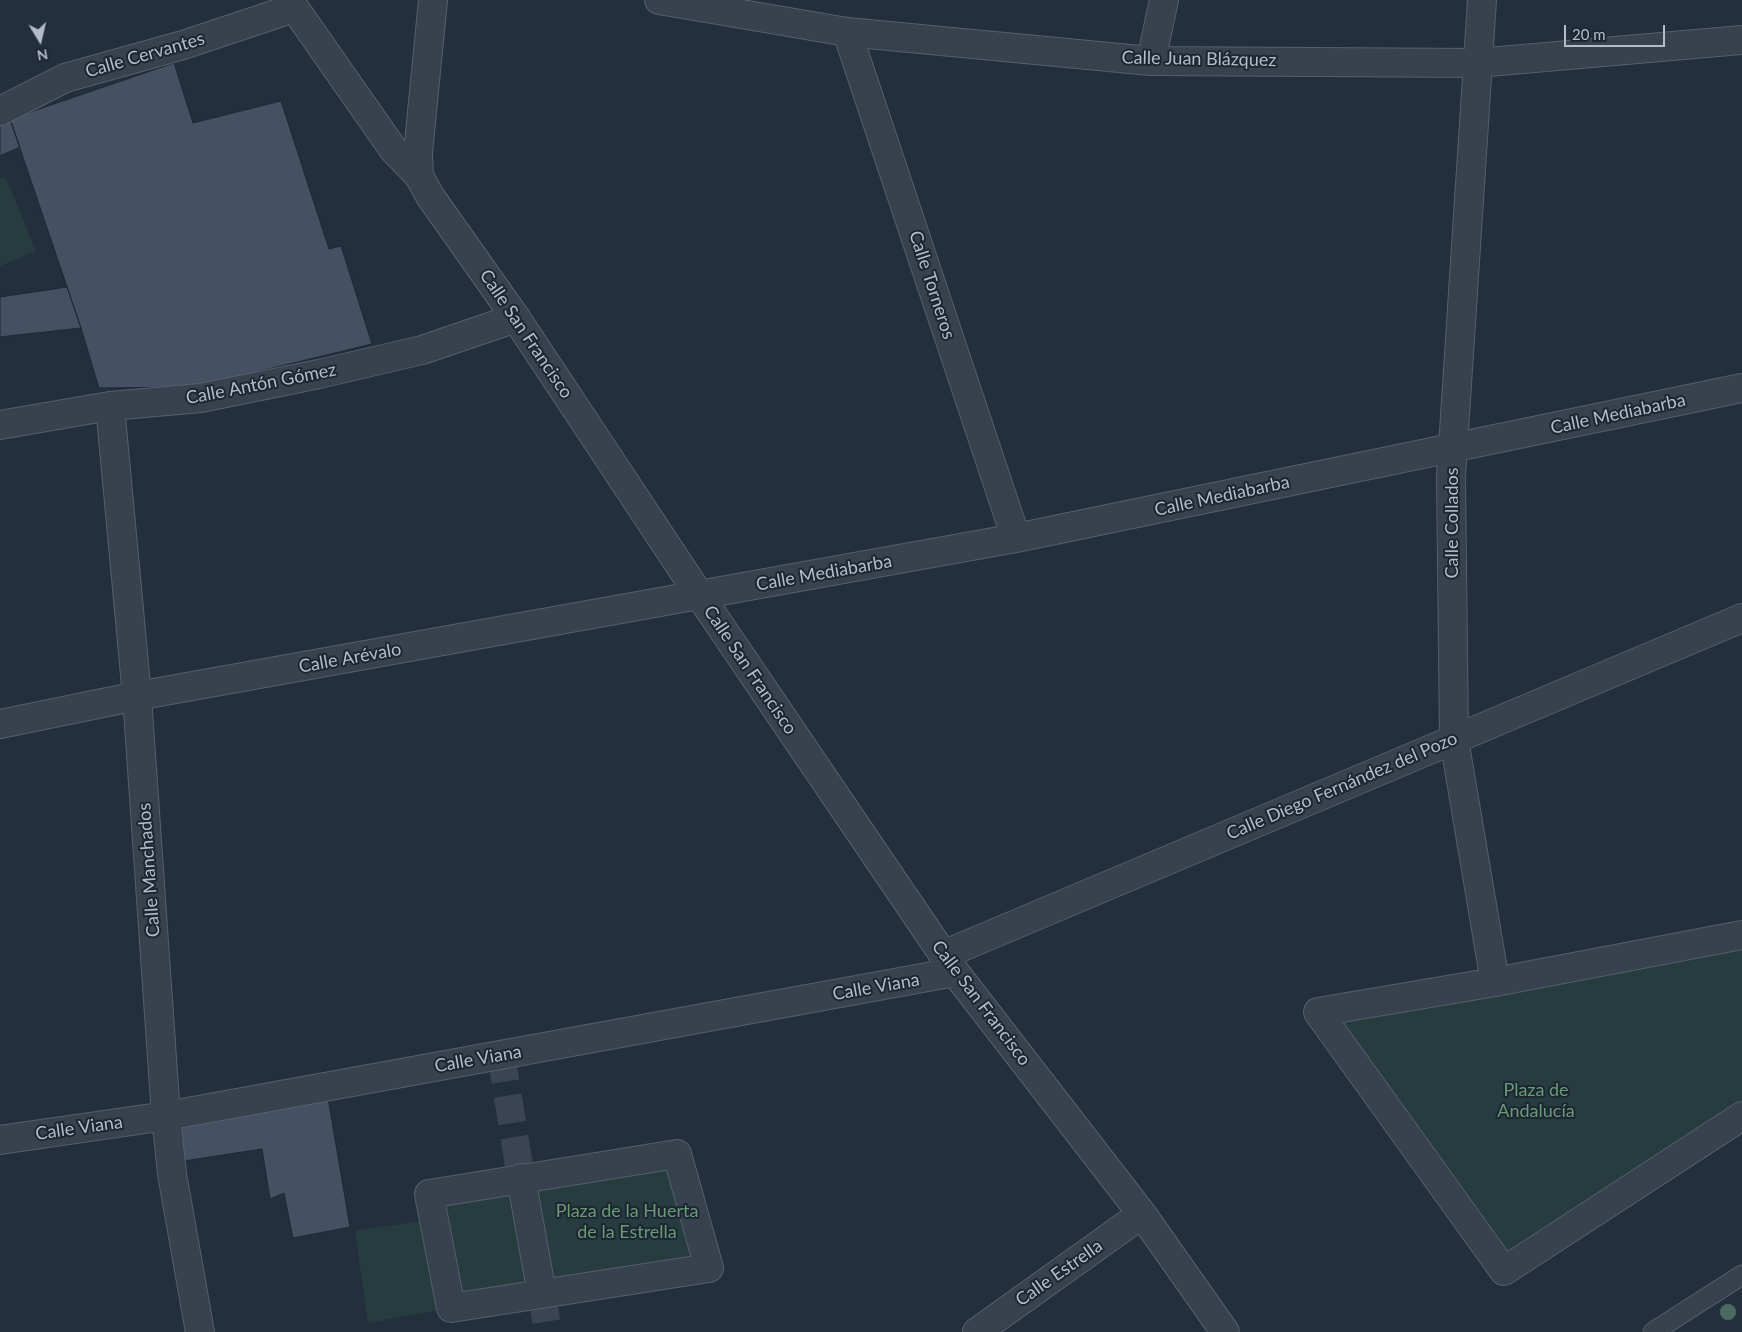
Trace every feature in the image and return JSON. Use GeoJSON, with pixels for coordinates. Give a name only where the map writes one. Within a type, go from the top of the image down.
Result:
{"type":"FeatureCollection","features":[{"type":"Feature","properties":{"kind":"street"},"geometry":{"type":"LineString","coordinates":[[419,176],[418,153],[433,0]]}},
{"type":"Feature","properties":{"kind":"street","name":"Calle Juan Blázquez"},"geometry":{"type":"LineString","coordinates":[[660,0],[745,7],[847,32],[1151,61],[1477,63],[1742,40]]}},
{"type":"Feature","properties":{"kind":"street"},"geometry":{"type":"LineString","coordinates":[[1151,61],[1164,0]]}},
{"type":"Feature","properties":{"kind":"street","name":"Calle Collados"},"geometry":{"type":"LineString","coordinates":[[1482,0],[1451,477],[1454,739],[1495,982]]}},
{"type":"Feature","properties":{"kind":"street","name":"Calle San Francisco"},"geometry":{"type":"LineString","coordinates":[[291,4],[393,149],[419,176],[430,196],[516,318],[700,596],[949,963],[1142,1214],[1225,1332]]}},
{"type":"Feature","properties":{"kind":"street","name":"Calle Cervantes"},"geometry":{"type":"LineString","coordinates":[[0,110],[64,78],[183,45],[291,4]]}},
{"type":"Feature","properties":{"kind":"street","name":"Calle Torneros"},"geometry":{"type":"LineString","coordinates":[[847,32],[1016,538]]}},
{"type":"Feature","properties":{"kind":"street","name":"Calle Antón Gómez"},"geometry":{"type":"LineString","coordinates":[[0,425],[110,406],[201,398],[319,374],[422,350],[516,318]]}},
{"type":"Feature","properties":{"kind":"street","name":"Calle Mediabarba"},"geometry":{"type":"LineString","coordinates":[[700,596],[1016,538],[1742,388]]}},
{"type":"Feature","properties":{"kind":"street","name":"Calle Manchados"},"geometry":{"type":"LineString","coordinates":[[110,406],[137,696],[166,1116],[172,1174],[200,1332]]}},
{"type":"Feature","properties":{"kind":"street","name":"Calle Arévalo"},"geometry":{"type":"LineString","coordinates":[[0,724],[137,696],[700,596]]}},
{"type":"Feature","properties":{"kind":"street","name":"Calle Diego Fernández del Pozo"},"geometry":{"type":"LineString","coordinates":[[949,963],[1454,739],[1742,618]]}},
{"type":"Feature","properties":{"kind":"street"},"geometry":{"type":"LineString","coordinates":[[1742,935],[1495,982],[1318,1012],[1504,1271],[1742,1116]]}},
{"type":"Feature","properties":{"kind":"street","name":"Calle Viana"},"geometry":{"type":"LineString","coordinates":[[0,1140],[166,1116],[949,963]]}},
{"type":"Feature","properties":{"kind":"street"},"geometry":{"type":"LineString","coordinates":[[677,1154],[709,1268],[451,1308],[429,1194],[521,1178],[677,1154]]}},
{"type":"Feature","properties":{"kind":"street"},"geometry":{"type":"LineString","coordinates":[[521,1178],[542,1294]]}},
{"type":"Feature","properties":{"kind":"street","name":"Calle Estrella"},"geometry":{"type":"LineString","coordinates":[[977,1332],[1142,1214]]}},
{"type":"Feature","properties":{"kind":"lane"},"geometry":{"type":"LineString","coordinates":[[1653,1332],[1742,1274]]}},
{"type":"Feature","properties":{"kind":"green space"},"geometry":{"type":"Polygon","coordinates":[[[5,176],[36,251],[0,266],[0,178],[5,176]]]}},
{"type":"Feature","properties":{"kind":"green space","name":"Plaza de Andalucía"},"geometry":{"type":"Polygon","coordinates":[[[1742,935],[1742,1116],[1504,1271],[1318,1012],[1742,935]]]}},
{"type":"Feature","properties":{"kind":"green space","name":"Plaza de la Huerta de la Estrella"},"geometry":{"type":"Polygon","coordinates":[[[677,1154],[709,1268],[451,1308],[368,1323],[355,1231],[433,1219],[429,1194],[677,1154]]]}},
{"type":"Feature","properties":{"kind":"building"},"geometry":{"type":"Polygon","coordinates":[[[174,63],[193,123],[281,101],[329,249],[341,246],[372,344],[194,387],[99,388],[81,328],[10,119],[174,63]]]}},
{"type":"Feature","properties":{"kind":"building"},"geometry":{"type":"Polygon","coordinates":[[[10,119],[20,147],[0,156],[0,124],[10,119]]]}},
{"type":"Feature","properties":{"kind":"building"},"geometry":{"type":"Polygon","coordinates":[[[67,287],[81,328],[0,337],[0,297],[67,287]]]}},
{"type":"Feature","properties":{"kind":"building"},"geometry":{"type":"Polygon","coordinates":[[[326,1086],[350,1227],[293,1238],[284,1193],[270,1199],[262,1149],[171,1163],[166,1116],[326,1086]]]}},
{"type":"Feature","properties":{"kind":"tunnel"},"geometry":{"type":"LineString","coordinates":[[501,1054],[521,1178]]}},
{"type":"Feature","properties":{"kind":"tunnel"},"geometry":{"type":"LineString","coordinates":[[542,1294],[548,1332]]}}]}
